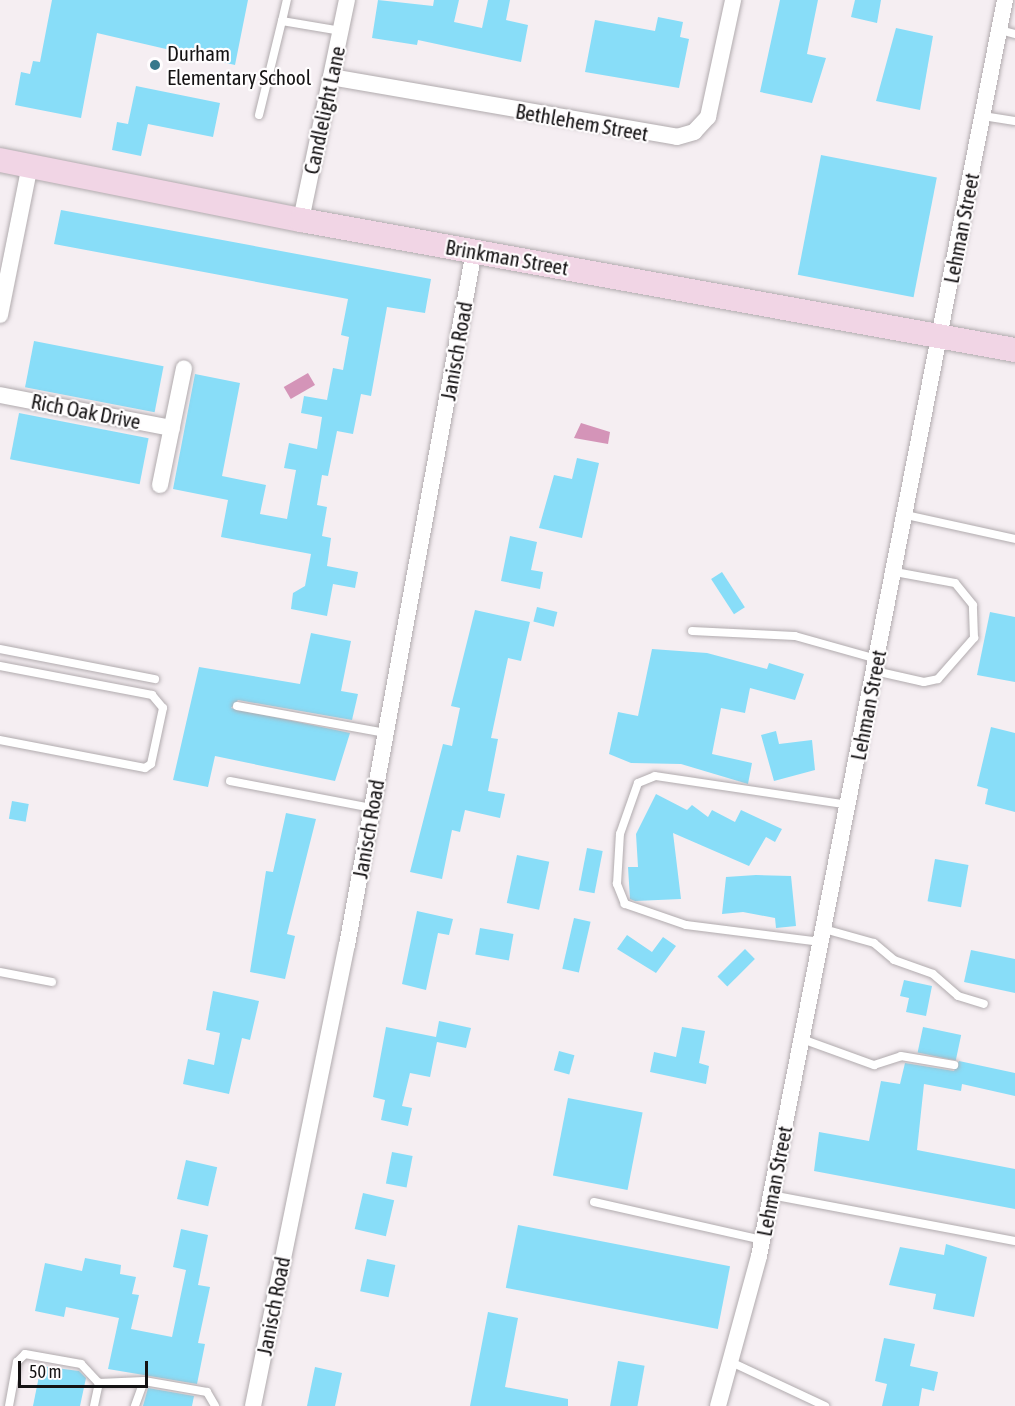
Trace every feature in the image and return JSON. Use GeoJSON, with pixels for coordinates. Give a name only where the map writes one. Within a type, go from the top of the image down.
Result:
{"type":"FeatureCollection","features":[{"type":"Feature","properties":{"kind":"street","name":"Candlelight Lane"},"geometry":{"type":"LineString","coordinates":[[301,220],[347,0]]}},
{"type":"Feature","properties":{"kind":"street","name":"Bethlehem Street"},"geometry":{"type":"LineString","coordinates":[[332,77],[677,137],[694,132],[708,117],[733,0]]}},
{"type":"Feature","properties":{"kind":"street","name":"Lehman Street"},"geometry":{"type":"LineString","coordinates":[[718,1406],[762,1240],[983,116],[1007,32],[1005,0]]}},
{"type":"Feature","properties":{"kind":"street","name":"Brinkman Street"},"geometry":{"type":"LineString","coordinates":[[0,160],[301,220],[1015,350]]}},
{"type":"Feature","properties":{"kind":"street"},"geometry":{"type":"LineString","coordinates":[[0,315],[30,165]]}},
{"type":"Feature","properties":{"kind":"street","name":"Janisch Road"},"geometry":{"type":"LineString","coordinates":[[253,1406],[372,808],[474,251]]}},
{"type":"Feature","properties":{"kind":"street"},"geometry":{"type":"LineString","coordinates":[[160,485],[184,368]]}},
{"type":"Feature","properties":{"kind":"street","name":"Rich Oak Drive"},"geometry":{"type":"LineString","coordinates":[[0,395],[172,428]]}},
{"type":"Feature","properties":{"kind":"lane"},"geometry":{"type":"LineString","coordinates":[[259,115],[286,0]]}},
{"type":"Feature","properties":{"kind":"lane"},"geometry":{"type":"LineString","coordinates":[[282,21],[341,31]]}},
{"type":"Feature","properties":{"kind":"lane"},"geometry":{"type":"LineString","coordinates":[[983,116],[1015,122]]}},
{"type":"Feature","properties":{"kind":"lane"},"geometry":{"type":"LineString","coordinates":[[906,515],[1015,539]]}},
{"type":"Feature","properties":{"kind":"lane"},"geometry":{"type":"LineString","coordinates":[[692,630],[795,636],[924,682],[938,679],[974,638],[974,605],[955,583],[895,572]]}},
{"type":"Feature","properties":{"kind":"lane"},"geometry":{"type":"LineString","coordinates":[[0,649],[155,679]]}},
{"type":"Feature","properties":{"kind":"lane"},"geometry":{"type":"LineString","coordinates":[[0,666],[152,695],[163,708],[145,768],[0,740]]}},
{"type":"Feature","properties":{"kind":"lane"},"geometry":{"type":"LineString","coordinates":[[237,706],[386,733]]}},
{"type":"Feature","properties":{"kind":"lane"},"geometry":{"type":"LineString","coordinates":[[848,805],[655,776],[638,783],[622,824],[616,866],[625,904],[686,925],[823,935],[874,943],[894,960],[933,974],[958,996],[984,1004]]}},
{"type":"Feature","properties":{"kind":"lane"},"geometry":{"type":"LineString","coordinates":[[230,781],[372,808]]}},
{"type":"Feature","properties":{"kind":"lane"},"geometry":{"type":"LineString","coordinates":[[0,972],[52,982]]}},
{"type":"Feature","properties":{"kind":"lane"},"geometry":{"type":"LineString","coordinates":[[802,1039],[874,1065],[902,1056],[954,1065]]}},
{"type":"Feature","properties":{"kind":"lane"},"geometry":{"type":"LineString","coordinates":[[771,1195],[1015,1241]]}},
{"type":"Feature","properties":{"kind":"lane"},"geometry":{"type":"LineString","coordinates":[[594,1202],[762,1240]]}},
{"type":"Feature","properties":{"kind":"lane"},"geometry":{"type":"LineString","coordinates":[[9,1406],[17,1362],[25,1354],[81,1364],[99,1383],[144,1381],[207,1392],[216,1406]]}},
{"type":"Feature","properties":{"kind":"lane"},"geometry":{"type":"LineString","coordinates":[[731,1362],[825,1406]]}},
{"type":"Feature","properties":{"kind":"lane"},"geometry":{"type":"LineString","coordinates":[[135,1406],[144,1381]]}},
{"type":"Feature","properties":{"kind":"lane"},"geometry":{"type":"LineString","coordinates":[[94,1406],[99,1383]]}},
{"type":"Feature","properties":{"kind":"shaded area"},"geometry":{"type":"Polygon","coordinates":[[[308,373],[315,385],[291,399],[284,387],[308,373]]]}},
{"type":"Feature","properties":{"kind":"shaded area"},"geometry":{"type":"Polygon","coordinates":[[[581,423],[610,432],[608,444],[574,438],[581,423]]]}},
{"type":"Feature","properties":{"kind":"building"},"geometry":{"type":"Polygon","coordinates":[[[52,0],[248,0],[235,65],[97,33],[81,118],[15,105],[21,72],[30,74],[33,61],[40,62],[52,0]]]}},
{"type":"Feature","properties":{"kind":"building"},"geometry":{"type":"Polygon","coordinates":[[[378,0],[433,6],[434,0],[459,0],[454,22],[482,28],[488,0],[510,0],[506,20],[528,25],[521,62],[418,40],[417,45],[372,38],[378,0]]]}},
{"type":"Feature","properties":{"kind":"building"},"geometry":{"type":"Polygon","coordinates":[[[780,0],[818,0],[807,54],[826,58],[812,103],[760,92],[780,0]]]}},
{"type":"Feature","properties":{"kind":"building"},"geometry":{"type":"Polygon","coordinates":[[[855,0],[881,0],[877,23],[851,17],[855,0]]]}},
{"type":"Feature","properties":{"kind":"building"},"geometry":{"type":"Polygon","coordinates":[[[658,17],[683,22],[680,37],[689,39],[679,88],[585,72],[595,20],[655,31],[658,17]]]}},
{"type":"Feature","properties":{"kind":"building"},"geometry":{"type":"Polygon","coordinates":[[[896,28],[933,36],[920,110],[876,101],[896,28]]]}},
{"type":"Feature","properties":{"kind":"building"},"geometry":{"type":"Polygon","coordinates":[[[136,86],[220,103],[213,137],[148,124],[141,156],[112,150],[117,122],[128,124],[136,86]]]}},
{"type":"Feature","properties":{"kind":"building"},"geometry":{"type":"Polygon","coordinates":[[[821,155],[937,178],[914,297],[798,275],[821,155]]]}},
{"type":"Feature","properties":{"kind":"building"},"geometry":{"type":"Polygon","coordinates":[[[61,210],[431,279],[425,313],[387,307],[371,396],[361,394],[353,434],[337,431],[328,476],[322,475],[317,505],[327,507],[322,536],[331,538],[327,566],[358,572],[355,588],[333,584],[327,616],[291,609],[293,593],[305,586],[311,554],[221,537],[228,500],[173,489],[195,374],[240,383],[222,476],[266,485],[260,514],[287,519],[296,470],[284,468],[289,443],[317,449],[322,417],[301,413],[304,396],[327,400],[333,368],[343,370],[349,337],[341,335],[348,299],[54,244],[61,210]]]}},
{"type":"Feature","properties":{"kind":"building"},"geometry":{"type":"Polygon","coordinates":[[[34,341],[164,366],[155,412],[25,387],[34,341]]]}},
{"type":"Feature","properties":{"kind":"building"},"geometry":{"type":"Polygon","coordinates":[[[19,413],[149,438],[140,484],[10,459],[19,413]]]}},
{"type":"Feature","properties":{"kind":"building"},"geometry":{"type":"Polygon","coordinates":[[[577,458],[599,463],[582,538],[539,528],[554,475],[572,479],[577,458]]]}},
{"type":"Feature","properties":{"kind":"building"},"geometry":{"type":"Polygon","coordinates":[[[510,536],[537,542],[531,570],[543,572],[540,589],[501,581],[510,536]]]}},
{"type":"Feature","properties":{"kind":"building"},"geometry":{"type":"Polygon","coordinates":[[[722,572],[745,607],[734,614],[711,579],[722,572]]]}},
{"type":"Feature","properties":{"kind":"building"},"geometry":{"type":"Polygon","coordinates":[[[537,607],[557,612],[554,627],[533,622],[537,607]]]}},
{"type":"Feature","properties":{"kind":"building"},"geometry":{"type":"Polygon","coordinates":[[[475,610],[530,622],[521,661],[508,658],[491,738],[498,739],[488,791],[505,794],[500,818],[465,810],[460,832],[452,830],[442,879],[410,872],[443,744],[452,746],[460,708],[451,706],[475,610]]]}},
{"type":"Feature","properties":{"kind":"building"},"geometry":{"type":"Polygon","coordinates":[[[990,612],[1015,617],[1015,682],[977,675],[990,612]]]}},
{"type":"Feature","properties":{"kind":"building"},"geometry":{"type":"Polygon","coordinates":[[[311,633],[351,641],[341,691],[358,694],[352,720],[238,700],[231,708],[350,733],[335,781],[215,756],[208,787],[173,780],[199,667],[300,684],[311,633]]]}},
{"type":"Feature","properties":{"kind":"building"},"geometry":{"type":"Polygon","coordinates":[[[652,649],[707,653],[767,669],[769,663],[804,674],[795,700],[750,688],[745,713],[721,708],[712,754],[752,763],[748,784],[681,764],[631,763],[609,754],[618,712],[638,716],[652,649]]]}},
{"type":"Feature","properties":{"kind":"building"},"geometry":{"type":"Polygon","coordinates":[[[991,727],[1015,733],[1015,812],[985,804],[988,789],[977,786],[991,727]]]}},
{"type":"Feature","properties":{"kind":"building"},"geometry":{"type":"Polygon","coordinates":[[[776,731],[779,744],[812,740],[815,770],[774,781],[761,735],[776,731]]]}},
{"type":"Feature","properties":{"kind":"building"},"geometry":{"type":"Polygon","coordinates":[[[656,794],[687,810],[692,805],[708,817],[712,810],[735,822],[741,810],[782,829],[775,842],[766,837],[749,866],[673,833],[681,899],[635,901],[630,899],[628,867],[638,867],[636,834],[656,794]]]}},
{"type":"Feature","properties":{"kind":"building"},"geometry":{"type":"Polygon","coordinates":[[[12,801],[29,804],[26,822],[9,819],[12,801]]]}},
{"type":"Feature","properties":{"kind":"building"},"geometry":{"type":"Polygon","coordinates":[[[286,813],[316,819],[287,934],[295,936],[285,979],[250,972],[266,871],[273,872],[286,813]]]}},
{"type":"Feature","properties":{"kind":"building"},"geometry":{"type":"Polygon","coordinates":[[[587,848],[603,851],[595,893],[579,890],[587,848]]]}},
{"type":"Feature","properties":{"kind":"building"},"geometry":{"type":"Polygon","coordinates":[[[517,855],[549,862],[539,910],[507,903],[517,855]]]}},
{"type":"Feature","properties":{"kind":"building"},"geometry":{"type":"Polygon","coordinates":[[[935,859],[968,865],[961,907],[928,901],[935,859]]]}},
{"type":"Feature","properties":{"kind":"building"},"geometry":{"type":"Polygon","coordinates":[[[791,876],[796,926],[776,928],[775,918],[743,912],[722,914],[726,877],[791,876]]]}},
{"type":"Feature","properties":{"kind":"building"},"geometry":{"type":"Polygon","coordinates":[[[417,911],[453,919],[449,935],[438,933],[426,990],[402,984],[417,911]]]}},
{"type":"Feature","properties":{"kind":"building"},"geometry":{"type":"Polygon","coordinates":[[[574,918],[591,922],[579,972],[562,969],[574,918]]]}},
{"type":"Feature","properties":{"kind":"building"},"geometry":{"type":"Polygon","coordinates":[[[480,928],[513,934],[509,960],[475,955],[480,928]]]}},
{"type":"Feature","properties":{"kind":"building"},"geometry":{"type":"Polygon","coordinates":[[[627,935],[652,952],[663,937],[676,946],[656,973],[617,949],[627,935]]]}},
{"type":"Feature","properties":{"kind":"building"},"geometry":{"type":"Polygon","coordinates":[[[745,949],[755,959],[727,986],[717,977],[745,949]]]}},
{"type":"Feature","properties":{"kind":"building"},"geometry":{"type":"Polygon","coordinates":[[[971,950],[1015,959],[1015,993],[964,982],[971,950]]]}},
{"type":"Feature","properties":{"kind":"building"},"geometry":{"type":"Polygon","coordinates":[[[904,980],[932,986],[926,1016],[906,1012],[909,998],[900,996],[904,980]]]}},
{"type":"Feature","properties":{"kind":"building"},"geometry":{"type":"Polygon","coordinates":[[[213,991],[259,1001],[250,1040],[242,1038],[229,1094],[183,1084],[188,1059],[214,1065],[220,1033],[206,1030],[213,991]]]}},
{"type":"Feature","properties":{"kind":"building"},"geometry":{"type":"Polygon","coordinates":[[[439,1021],[471,1028],[466,1048],[437,1042],[430,1077],[410,1073],[402,1106],[412,1108],[408,1126],[381,1120],[385,1100],[373,1097],[386,1027],[436,1037],[439,1021]]]}},
{"type":"Feature","properties":{"kind":"building"},"geometry":{"type":"Polygon","coordinates":[[[682,1027],[705,1031],[699,1063],[709,1066],[706,1084],[650,1072],[654,1052],[676,1057],[682,1027]]]}},
{"type":"Feature","properties":{"kind":"building"},"geometry":{"type":"Polygon","coordinates":[[[923,1027],[961,1035],[956,1061],[918,1052],[923,1027]]]}},
{"type":"Feature","properties":{"kind":"building"},"geometry":{"type":"Polygon","coordinates":[[[559,1051],[574,1055],[569,1074],[554,1070],[559,1051]]]}},
{"type":"Feature","properties":{"kind":"building"},"geometry":{"type":"Polygon","coordinates":[[[959,1061],[1015,1073],[1015,1096],[962,1084],[961,1091],[924,1084],[917,1150],[1015,1169],[1015,1209],[814,1171],[819,1132],[869,1141],[881,1081],[900,1084],[905,1063],[954,1071],[959,1061]]]}},
{"type":"Feature","properties":{"kind":"building"},"geometry":{"type":"Polygon","coordinates":[[[568,1098],[643,1113],[628,1190],[553,1176],[568,1098]]]}},
{"type":"Feature","properties":{"kind":"building"},"geometry":{"type":"Polygon","coordinates":[[[392,1152],[413,1156],[407,1187],[386,1183],[392,1152]]]}},
{"type":"Feature","properties":{"kind":"building"},"geometry":{"type":"Polygon","coordinates":[[[186,1160],[217,1167],[208,1206],[177,1199],[186,1160]]]}},
{"type":"Feature","properties":{"kind":"building"},"geometry":{"type":"Polygon","coordinates":[[[363,1193],[394,1200],[386,1236],[355,1229],[363,1193]]]}},
{"type":"Feature","properties":{"kind":"building"},"geometry":{"type":"Polygon","coordinates":[[[518,1225],[730,1266],[718,1329],[506,1288],[518,1225]]]}},
{"type":"Feature","properties":{"kind":"building"},"geometry":{"type":"Polygon","coordinates":[[[181,1229],[208,1235],[198,1285],[210,1287],[198,1343],[205,1344],[197,1384],[108,1369],[119,1318],[66,1307],[64,1317],[35,1311],[45,1263],[82,1271],[85,1258],[121,1265],[120,1274],[136,1277],[132,1294],[139,1295],[131,1329],[172,1337],[186,1270],[173,1267],[181,1229]]]}},
{"type":"Feature","properties":{"kind":"building"},"geometry":{"type":"Polygon","coordinates":[[[946,1244],[987,1257],[974,1317],[933,1309],[936,1294],[889,1285],[900,1247],[944,1255],[946,1244]]]}},
{"type":"Feature","properties":{"kind":"building"},"geometry":{"type":"Polygon","coordinates":[[[367,1259],[395,1265],[389,1297],[360,1291],[367,1259]]]}},
{"type":"Feature","properties":{"kind":"building"},"geometry":{"type":"Polygon","coordinates":[[[488,1312],[518,1318],[505,1387],[568,1399],[568,1406],[470,1406],[488,1312]]]}},
{"type":"Feature","properties":{"kind":"building"},"geometry":{"type":"Polygon","coordinates":[[[884,1338],[915,1344],[910,1366],[938,1372],[934,1391],[922,1388],[919,1406],[882,1406],[887,1384],[875,1381],[884,1338]]]}},
{"type":"Feature","properties":{"kind":"building"},"geometry":{"type":"Polygon","coordinates":[[[618,1361],[645,1366],[637,1406],[610,1406],[618,1361]]]}},
{"type":"Feature","properties":{"kind":"building"},"geometry":{"type":"Polygon","coordinates":[[[41,1366],[79,1371],[86,1378],[80,1406],[33,1406],[41,1366]]]}},
{"type":"Feature","properties":{"kind":"building"},"geometry":{"type":"Polygon","coordinates":[[[315,1367],[342,1373],[335,1406],[307,1406],[315,1367]]]}},
{"type":"Feature","properties":{"kind":"building"},"geometry":{"type":"Polygon","coordinates":[[[148,1388],[194,1396],[192,1406],[143,1406],[148,1388]]]}},
{"type":"Feature","properties":{"kind":"place","name":"Durham Elementary School"},"geometry":{"type":"Point","coordinates":[155,65]}}]}
